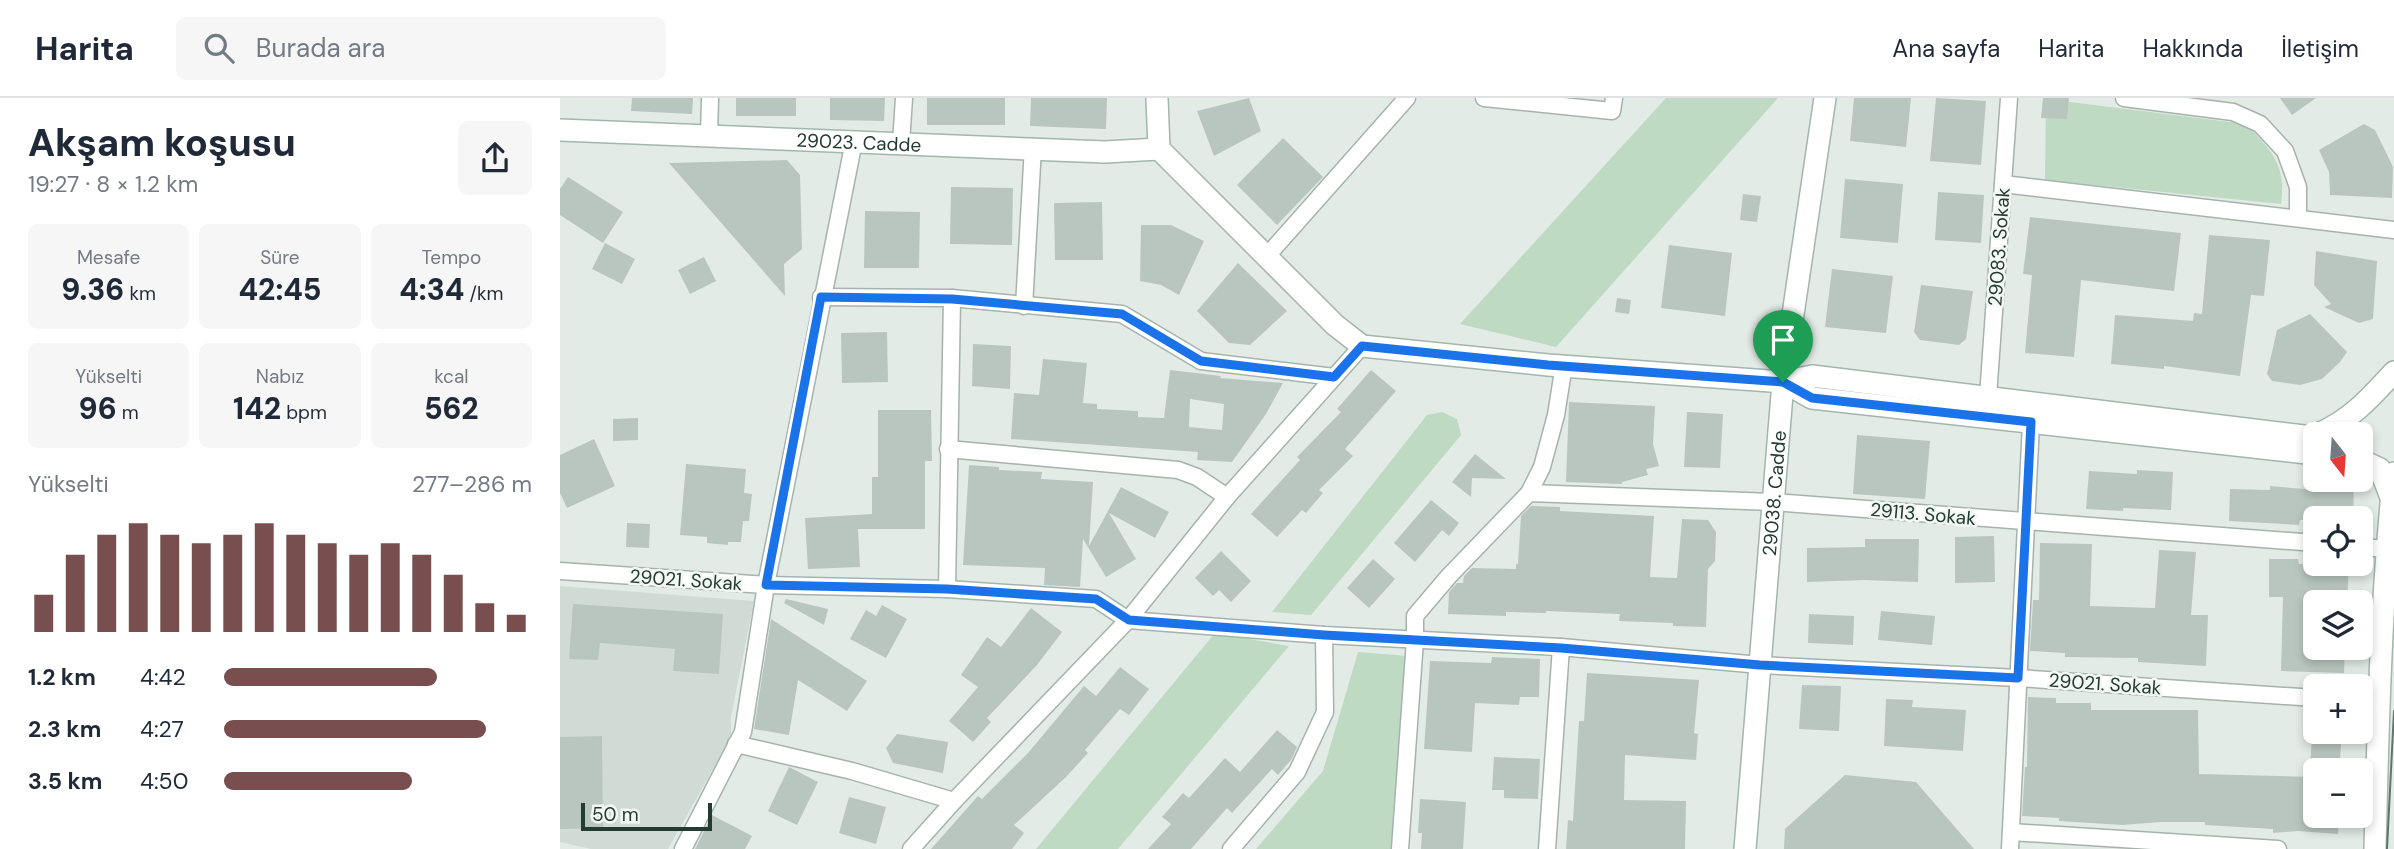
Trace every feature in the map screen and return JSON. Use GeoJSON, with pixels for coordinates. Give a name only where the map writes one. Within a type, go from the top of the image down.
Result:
{"type":"FeatureCollection","features":[{"type":"Feature","properties":{"kind":"street"},"geometry":{"type":"LineString","coordinates":[[709,135],[710,98]]}},
{"type":"Feature","properties":{"kind":"street"},"geometry":{"type":"LineString","coordinates":[[901,143],[904,98]]}},
{"type":"Feature","properties":{"kind":"street"},"geometry":{"type":"LineString","coordinates":[[1157,98],[1159,149],[1335,325],[1362,346],[1783,382],[1812,376],[2303,436]]}},
{"type":"Feature","properties":{"kind":"street"},"geometry":{"type":"LineString","coordinates":[[1266,257],[1407,98]]}},
{"type":"Feature","properties":{"kind":"street"},"geometry":{"type":"LineString","coordinates":[[1484,98],[1612,111],[1614,98]]}},
{"type":"Feature","properties":{"kind":"street","name":"29038. Cadde"},"geometry":{"type":"LineString","coordinates":[[1745,849],[1783,382],[1825,98]]}},
{"type":"Feature","properties":{"kind":"street","name":"29083. Sokak"},"geometry":{"type":"LineString","coordinates":[[1988,397],[2009,98]]}},
{"type":"Feature","properties":{"kind":"street"},"geometry":{"type":"LineString","coordinates":[[2124,98],[2233,112],[2260,124],[2285,151],[2298,187],[2298,218]]}},
{"type":"Feature","properties":{"kind":"street","name":"29023. Cadde"},"geometry":{"type":"LineString","coordinates":[[560,130],[1105,152],[1159,149]]}},
{"type":"Feature","properties":{"kind":"street"},"geometry":{"type":"LineString","coordinates":[[683,849],[743,732],[766,585],[854,141]]}},
{"type":"Feature","properties":{"kind":"street"},"geometry":{"type":"LineString","coordinates":[[1024,306],[1033,148]]}},
{"type":"Feature","properties":{"kind":"street"},"geometry":{"type":"LineString","coordinates":[[2003,184],[2394,230]]}},
{"type":"Feature","properties":{"kind":"street"},"geometry":{"type":"LineString","coordinates":[[821,297],[952,299],[1122,314],[1201,361],[1334,377]]}},
{"type":"Feature","properties":{"kind":"street"},"geometry":{"type":"LineString","coordinates":[[947,589],[952,299]]}},
{"type":"Feature","properties":{"kind":"street"},"geometry":{"type":"LineString","coordinates":[[911,849],[1129,620],[1227,497],[1362,346]]}},
{"type":"Feature","properties":{"kind":"street"},"geometry":{"type":"LineString","coordinates":[[1400,849],[1415,617],[1449,576],[1529,493],[1542,467],[1556,415],[1564,365]]}},
{"type":"Feature","properties":{"kind":"street"},"geometry":{"type":"LineString","coordinates":[[2343,422],[2356,413],[2394,372]]}},
{"type":"Feature","properties":{"kind":"street"},"geometry":{"type":"LineString","coordinates":[[1783,382],[1812,398],[2303,453]]}},
{"type":"Feature","properties":{"kind":"street"},"geometry":{"type":"LineString","coordinates":[[2010,849],[2031,422]]}},
{"type":"Feature","properties":{"kind":"street"},"geometry":{"type":"LineString","coordinates":[[948,449],[1178,470],[1197,477],[1227,497]]}},
{"type":"Feature","properties":{"kind":"street"},"geometry":{"type":"LineString","coordinates":[[2373,465],[2381,468],[2391,498]]}},
{"type":"Feature","properties":{"kind":"street"},"geometry":{"type":"LineString","coordinates":[[2373,675],[2394,473]]}},
{"type":"Feature","properties":{"kind":"street","name":"29113. Sokak"},"geometry":{"type":"LineString","coordinates":[[1529,493],[1773,502],[2303,542]]}},
{"type":"Feature","properties":{"kind":"street"},"geometry":{"type":"LineString","coordinates":[[2373,548],[2387,549]]}},
{"type":"Feature","properties":{"kind":"street","name":"29021. Sokak"},"geometry":{"type":"LineString","coordinates":[[560,571],[766,585],[947,589],[1096,599],[1129,620],[1324,635],[1561,648],[1760,665],[2018,678],[2303,697]]}},
{"type":"Feature","properties":{"kind":"street"},"geometry":{"type":"LineString","coordinates":[[1230,849],[1297,772],[1325,712],[1324,635]]}},
{"type":"Feature","properties":{"kind":"street"},"geometry":{"type":"LineString","coordinates":[[1547,849],[1561,648]]}},
{"type":"Feature","properties":{"kind":"street"},"geometry":{"type":"LineString","coordinates":[[736,744],[852,771],[954,801]]}},
{"type":"Feature","properties":{"kind":"street"},"geometry":{"type":"LineString","coordinates":[[2371,744],[2375,849]]}},
{"type":"Feature","properties":{"kind":"street"},"geometry":{"type":"LineString","coordinates":[[2011,832],[2278,849]]}},
{"type":"Feature","properties":{"kind":"shaded area"},"geometry":{"type":"Polygon","coordinates":[[[560,586],[754,601],[731,717],[731,737],[668,849],[591,849],[560,842],[560,586]]]}},
{"type":"Feature","properties":{"kind":"green space"},"geometry":{"type":"Polygon","coordinates":[[[1666,98],[1778,98],[1556,347],[1460,324],[1666,98]]]}},
{"type":"Feature","properties":{"kind":"green space"},"geometry":{"type":"Polygon","coordinates":[[[2046,99],[2246,124],[2275,159],[2282,179],[2281,204],[2045,180],[2046,99]]]}},
{"type":"Feature","properties":{"kind":"green space"},"geometry":{"type":"Polygon","coordinates":[[[1442,412],[1457,419],[1461,435],[1311,615],[1272,612],[1427,415],[1442,412]]]}},
{"type":"Feature","properties":{"kind":"green space"},"geometry":{"type":"Polygon","coordinates":[[[1215,633],[1289,646],[1118,849],[1036,849],[1215,633]]]}},
{"type":"Feature","properties":{"kind":"green space"},"geometry":{"type":"Polygon","coordinates":[[[1358,652],[1408,656],[1391,849],[1256,849],[1323,771],[1358,652]]]}},
{"type":"Feature","properties":{"kind":"building"},"geometry":{"type":"Polygon","coordinates":[[[632,98],[693,98],[692,114],[631,111],[632,98]]]}},
{"type":"Feature","properties":{"kind":"building"},"geometry":{"type":"Polygon","coordinates":[[[736,98],[796,98],[796,116],[736,116],[736,98]]]}},
{"type":"Feature","properties":{"kind":"building"},"geometry":{"type":"Polygon","coordinates":[[[830,98],[885,98],[884,121],[830,120],[830,98]]]}},
{"type":"Feature","properties":{"kind":"building"},"geometry":{"type":"Polygon","coordinates":[[[927,98],[1005,98],[1005,125],[927,125],[927,98]]]}},
{"type":"Feature","properties":{"kind":"building"},"geometry":{"type":"Polygon","coordinates":[[[1031,98],[1107,98],[1106,129],[1030,126],[1031,98]]]}},
{"type":"Feature","properties":{"kind":"building"},"geometry":{"type":"Polygon","coordinates":[[[1249,98],[1261,131],[1214,156],[1197,111],[1249,98]]]}},
{"type":"Feature","properties":{"kind":"building"},"geometry":{"type":"Polygon","coordinates":[[[1854,98],[1911,98],[1906,147],[1850,141],[1854,98]]]}},
{"type":"Feature","properties":{"kind":"building"},"geometry":{"type":"Polygon","coordinates":[[[1936,98],[1986,101],[1981,165],[1930,161],[1936,98]]]}},
{"type":"Feature","properties":{"kind":"building"},"geometry":{"type":"Polygon","coordinates":[[[2043,98],[2069,98],[2067,119],[2041,118],[2043,98]]]}},
{"type":"Feature","properties":{"kind":"building"},"geometry":{"type":"Polygon","coordinates":[[[2280,98],[2316,98],[2292,115],[2280,98]]]}},
{"type":"Feature","properties":{"kind":"building"},"geometry":{"type":"Polygon","coordinates":[[[2364,124],[2375,130],[2393,167],[2392,198],[2330,195],[2329,172],[2319,150],[2364,124]]]}},
{"type":"Feature","properties":{"kind":"building"},"geometry":{"type":"Polygon","coordinates":[[[1283,138],[1323,177],[1277,225],[1237,185],[1283,138]]]}},
{"type":"Feature","properties":{"kind":"building"},"geometry":{"type":"Polygon","coordinates":[[[787,160],[800,175],[802,249],[784,264],[785,296],[669,163],[787,160]]]}},
{"type":"Feature","properties":{"kind":"building"},"geometry":{"type":"Polygon","coordinates":[[[568,177],[623,212],[603,243],[560,215],[560,189],[568,177]]]}},
{"type":"Feature","properties":{"kind":"building"},"geometry":{"type":"Polygon","coordinates":[[[1845,179],[1903,184],[1898,243],[1840,238],[1845,179]]]}},
{"type":"Feature","properties":{"kind":"building"},"geometry":{"type":"Polygon","coordinates":[[[951,187],[1013,188],[1012,245],[950,244],[951,187]]]}},
{"type":"Feature","properties":{"kind":"building"},"geometry":{"type":"Polygon","coordinates":[[[1938,192],[1984,195],[1981,243],[1935,240],[1938,192]]]}},
{"type":"Feature","properties":{"kind":"building"},"geometry":{"type":"Polygon","coordinates":[[[1743,194],[1761,196],[1757,222],[1740,220],[1743,194]]]}},
{"type":"Feature","properties":{"kind":"building"},"geometry":{"type":"Polygon","coordinates":[[[1102,202],[1103,260],[1055,260],[1054,203],[1102,202]]]}},
{"type":"Feature","properties":{"kind":"building"},"geometry":{"type":"Polygon","coordinates":[[[865,211],[920,212],[919,268],[864,268],[865,211]]]}},
{"type":"Feature","properties":{"kind":"building"},"geometry":{"type":"Polygon","coordinates":[[[2030,217],[2181,233],[2174,291],[2081,280],[2074,357],[2025,353],[2032,275],[2023,274],[2030,217]]]}},
{"type":"Feature","properties":{"kind":"building"},"geometry":{"type":"Polygon","coordinates":[[[1141,225],[1171,225],[1204,241],[1179,295],[1161,285],[1140,281],[1141,225]]]}},
{"type":"Feature","properties":{"kind":"building"},"geometry":{"type":"Polygon","coordinates":[[[2209,235],[2270,240],[2264,296],[2251,295],[2240,376],[2164,366],[2164,369],[2111,364],[2115,315],[2193,321],[2194,313],[2202,314],[2209,235]]]}},
{"type":"Feature","properties":{"kind":"building"},"geometry":{"type":"Polygon","coordinates":[[[605,243],[635,259],[622,284],[592,269],[605,243]]]}},
{"type":"Feature","properties":{"kind":"building"},"geometry":{"type":"Polygon","coordinates":[[[1669,245],[1732,253],[1725,316],[1661,308],[1669,245]]]}},
{"type":"Feature","properties":{"kind":"building"},"geometry":{"type":"Polygon","coordinates":[[[2316,251],[2377,261],[2373,319],[2359,323],[2324,307],[2331,304],[2314,285],[2316,251]]]}},
{"type":"Feature","properties":{"kind":"building"},"geometry":{"type":"Polygon","coordinates":[[[704,257],[716,281],[690,294],[678,270],[704,257]]]}},
{"type":"Feature","properties":{"kind":"building"},"geometry":{"type":"Polygon","coordinates":[[[1238,263],[1287,311],[1250,345],[1229,343],[1197,311],[1238,263]]]}},
{"type":"Feature","properties":{"kind":"building"},"geometry":{"type":"Polygon","coordinates":[[[1832,269],[1893,276],[1886,333],[1825,327],[1832,269]]]}},
{"type":"Feature","properties":{"kind":"building"},"geometry":{"type":"Polygon","coordinates":[[[1921,285],[1973,291],[1966,339],[1959,345],[1920,340],[1914,332],[1921,285]]]}},
{"type":"Feature","properties":{"kind":"building"},"geometry":{"type":"Polygon","coordinates":[[[1617,298],[1631,300],[1629,314],[1615,312],[1617,298]]]}},
{"type":"Feature","properties":{"kind":"building"},"geometry":{"type":"Polygon","coordinates":[[[2310,314],[2347,352],[2322,379],[2300,385],[2272,381],[2267,374],[2277,330],[2310,314]]]}},
{"type":"Feature","properties":{"kind":"building"},"geometry":{"type":"Polygon","coordinates":[[[887,332],[888,382],[842,383],[841,333],[887,332]]]}},
{"type":"Feature","properties":{"kind":"building"},"geometry":{"type":"Polygon","coordinates":[[[973,344],[1011,346],[1010,389],[972,386],[973,344]]]}},
{"type":"Feature","properties":{"kind":"building"},"geometry":{"type":"Polygon","coordinates":[[[1043,359],[1087,363],[1083,403],[1097,404],[1097,409],[1138,411],[1138,417],[1164,418],[1170,370],[1221,376],[1220,378],[1283,383],[1266,414],[1232,462],[1197,460],[1198,452],[1011,439],[1014,393],[1039,395],[1043,359]],[[1190,399],[1189,427],[1222,430],[1224,404],[1190,399]]]}},
{"type":"Feature","properties":{"kind":"building"},"geometry":{"type":"Polygon","coordinates":[[[1371,370],[1396,391],[1345,449],[1353,456],[1319,490],[1323,493],[1306,513],[1302,510],[1277,537],[1251,514],[1300,460],[1297,457],[1341,412],[1337,409],[1371,370]]]}},
{"type":"Feature","properties":{"kind":"building"},"geometry":{"type":"Polygon","coordinates":[[[1569,402],[1655,406],[1653,444],[1659,466],[1646,469],[1648,475],[1622,484],[1566,482],[1569,402]]]}},
{"type":"Feature","properties":{"kind":"building"},"geometry":{"type":"Polygon","coordinates":[[[878,410],[931,410],[932,461],[925,461],[925,529],[858,529],[860,567],[808,569],[805,518],[872,514],[872,477],[878,477],[878,410]]]}},
{"type":"Feature","properties":{"kind":"building"},"geometry":{"type":"Polygon","coordinates":[[[1687,412],[1723,414],[1720,468],[1684,467],[1687,412]]]}},
{"type":"Feature","properties":{"kind":"building"},"geometry":{"type":"Polygon","coordinates":[[[638,418],[638,440],[613,441],[613,419],[638,418]]]}},
{"type":"Feature","properties":{"kind":"building"},"geometry":{"type":"Polygon","coordinates":[[[1857,435],[1930,441],[1925,499],[1853,494],[1857,435]]]}},
{"type":"Feature","properties":{"kind":"building"},"geometry":{"type":"Polygon","coordinates":[[[594,439],[615,486],[567,508],[560,493],[560,455],[594,439]]]}},
{"type":"Feature","properties":{"kind":"building"},"geometry":{"type":"Polygon","coordinates":[[[1475,454],[1506,479],[1472,478],[1471,497],[1452,482],[1475,454]]]}},
{"type":"Feature","properties":{"kind":"building"},"geometry":{"type":"Polygon","coordinates":[[[686,464],[746,469],[744,493],[752,494],[749,521],[743,521],[741,542],[728,542],[728,545],[707,543],[707,537],[680,535],[686,464]]]}},
{"type":"Feature","properties":{"kind":"building"},"geometry":{"type":"Polygon","coordinates":[[[969,465],[999,467],[999,470],[1042,472],[1041,479],[1093,482],[1089,546],[1121,487],[1169,512],[1155,538],[1109,513],[1136,559],[1106,577],[1083,539],[1080,587],[1044,585],[1045,568],[963,565],[969,465]]]}},
{"type":"Feature","properties":{"kind":"building"},"geometry":{"type":"Polygon","coordinates":[[[2137,470],[2173,472],[2171,510],[2086,509],[2089,471],[2137,474],[2137,470]]]}},
{"type":"Feature","properties":{"kind":"building"},"geometry":{"type":"Polygon","coordinates":[[[2270,486],[2303,489],[2303,492],[2354,492],[2353,506],[2303,506],[2303,520],[2300,520],[2299,525],[2229,521],[2230,489],[2270,490],[2270,486]]]}},
{"type":"Feature","properties":{"kind":"building"},"geometry":{"type":"Polygon","coordinates":[[[1431,500],[1459,523],[1449,536],[1442,530],[1415,562],[1394,543],[1431,500]]]}},
{"type":"Feature","properties":{"kind":"building"},"geometry":{"type":"Polygon","coordinates":[[[1531,506],[1560,507],[1560,511],[1654,516],[1650,577],[1677,578],[1682,519],[1708,520],[1716,532],[1715,561],[1708,569],[1706,627],[1619,621],[1620,614],[1546,611],[1506,612],[1506,616],[1448,614],[1449,592],[1457,583],[1463,583],[1464,576],[1472,568],[1516,569],[1521,516],[1531,506]]]}},
{"type":"Feature","properties":{"kind":"building"},"geometry":{"type":"Polygon","coordinates":[[[627,523],[650,524],[649,548],[626,547],[627,523]]]}},
{"type":"Feature","properties":{"kind":"building"},"geometry":{"type":"Polygon","coordinates":[[[1994,536],[1995,582],[1955,583],[1955,537],[1994,536]]]}},
{"type":"Feature","properties":{"kind":"building"},"geometry":{"type":"Polygon","coordinates":[[[1865,539],[1919,539],[1918,582],[1807,582],[1807,548],[1865,547],[1865,539]]]}},
{"type":"Feature","properties":{"kind":"building"},"geometry":{"type":"Polygon","coordinates":[[[2040,543],[2092,544],[2090,606],[2155,608],[2159,550],[2196,552],[2191,615],[2208,615],[2206,666],[2138,662],[2138,658],[2065,657],[2065,653],[2030,651],[2033,600],[2039,600],[2040,543]]]}},
{"type":"Feature","properties":{"kind":"building"},"geometry":{"type":"Polygon","coordinates":[[[1221,551],[1251,581],[1231,602],[1219,590],[1213,596],[1195,578],[1221,551]]]}},
{"type":"Feature","properties":{"kind":"building"},"geometry":{"type":"Polygon","coordinates":[[[1373,559],[1395,579],[1369,608],[1347,588],[1373,559]]]}},
{"type":"Feature","properties":{"kind":"building"},"geometry":{"type":"Polygon","coordinates":[[[2269,559],[2298,559],[2299,564],[2303,564],[2303,576],[2348,576],[2348,590],[2303,590],[2303,660],[2345,660],[2344,673],[2281,671],[2283,597],[2269,597],[2269,559]]]}},
{"type":"Feature","properties":{"kind":"building"},"geometry":{"type":"Polygon","coordinates":[[[786,599],[828,609],[824,625],[784,603],[786,599]]]}},
{"type":"Feature","properties":{"kind":"building"},"geometry":{"type":"Polygon","coordinates":[[[573,604],[723,614],[719,674],[673,671],[675,649],[600,643],[598,660],[569,659],[573,604]]]}},
{"type":"Feature","properties":{"kind":"building"},"geometry":{"type":"Polygon","coordinates":[[[882,605],[907,619],[886,658],[850,639],[866,610],[876,616],[882,605]]]}},
{"type":"Feature","properties":{"kind":"building"},"geometry":{"type":"Polygon","coordinates":[[[1031,608],[1062,632],[1037,665],[987,718],[991,722],[973,742],[949,721],[978,687],[961,675],[987,637],[1001,647],[1031,608]]]}},
{"type":"Feature","properties":{"kind":"building"},"geometry":{"type":"Polygon","coordinates":[[[1881,611],[1935,616],[1932,645],[1878,640],[1881,611]]]}},
{"type":"Feature","properties":{"kind":"building"},"geometry":{"type":"Polygon","coordinates":[[[1809,614],[1854,616],[1853,645],[1808,643],[1809,614]]]}},
{"type":"Feature","properties":{"kind":"building"},"geometry":{"type":"Polygon","coordinates":[[[771,619],[867,681],[847,711],[798,680],[789,735],[754,729],[771,619]]]}},
{"type":"Feature","properties":{"kind":"building"},"geometry":{"type":"Polygon","coordinates":[[[1492,657],[1540,659],[1539,697],[1520,697],[1519,705],[1475,703],[1472,752],[1424,749],[1430,661],[1491,663],[1492,657]]]}},
{"type":"Feature","properties":{"kind":"building"},"geometry":{"type":"Polygon","coordinates":[[[1120,667],[1149,689],[1129,715],[1120,709],[1085,750],[1088,753],[1014,825],[1024,833],[1012,849],[931,849],[978,796],[982,799],[1028,753],[1084,686],[1096,696],[1120,667]]]}},
{"type":"Feature","properties":{"kind":"building"},"geometry":{"type":"Polygon","coordinates":[[[1587,673],[1699,680],[1694,733],[1698,734],[1696,760],[1625,755],[1624,800],[1686,801],[1685,849],[1566,849],[1568,820],[1573,821],[1579,721],[1584,721],[1587,673]]]}},
{"type":"Feature","properties":{"kind":"building"},"geometry":{"type":"Polygon","coordinates":[[[1802,685],[1841,686],[1839,731],[1799,729],[1802,685]]]}},
{"type":"Feature","properties":{"kind":"building"},"geometry":{"type":"Polygon","coordinates":[[[2028,697],[2056,698],[2056,703],[2091,703],[2091,710],[2198,710],[2199,774],[2303,777],[2303,828],[2338,828],[2338,834],[2298,831],[2273,833],[2273,829],[2205,825],[2205,822],[2122,825],[2022,816],[2027,767],[2028,697]]]}},
{"type":"Feature","properties":{"kind":"building"},"geometry":{"type":"Polygon","coordinates":[[[1886,699],[1913,700],[1912,707],[1966,710],[1963,751],[1884,746],[1886,699]]]}},
{"type":"Feature","properties":{"kind":"building"},"geometry":{"type":"Polygon","coordinates":[[[1277,730],[1297,747],[1291,760],[1278,775],[1272,769],[1232,813],[1227,808],[1191,849],[1148,849],[1171,824],[1162,817],[1183,793],[1189,798],[1225,758],[1240,772],[1277,730]]]}},
{"type":"Feature","properties":{"kind":"building"},"geometry":{"type":"Polygon","coordinates":[[[897,734],[948,742],[943,773],[893,763],[886,748],[897,734]]]}},
{"type":"Feature","properties":{"kind":"building"},"geometry":{"type":"Polygon","coordinates":[[[602,736],[603,828],[560,829],[560,737],[602,736]]]}},
{"type":"Feature","properties":{"kind":"building"},"geometry":{"type":"Polygon","coordinates":[[[2311,744],[2341,744],[2340,758],[2311,758],[2311,744]]]}},
{"type":"Feature","properties":{"kind":"building"},"geometry":{"type":"Polygon","coordinates":[[[1494,757],[1540,759],[1538,799],[1504,798],[1504,790],[1492,790],[1494,757]]]}},
{"type":"Feature","properties":{"kind":"building"},"geometry":{"type":"Polygon","coordinates":[[[789,767],[818,782],[797,825],[768,811],[789,767]]]}},
{"type":"Feature","properties":{"kind":"building"},"geometry":{"type":"Polygon","coordinates":[[[1845,775],[1916,782],[1974,849],[1784,849],[1785,829],[1845,775]]]}},
{"type":"Feature","properties":{"kind":"building"},"geometry":{"type":"Polygon","coordinates":[[[849,797],[886,807],[876,844],[839,833],[849,797]]]}},
{"type":"Feature","properties":{"kind":"building"},"geometry":{"type":"Polygon","coordinates":[[[1420,799],[1466,802],[1463,849],[1421,849],[1422,833],[1418,833],[1420,799]]]}},
{"type":"Feature","properties":{"kind":"building"},"geometry":{"type":"Polygon","coordinates":[[[712,815],[752,836],[745,849],[695,849],[712,815]]]}},
{"type":"Feature","properties":{"kind":"tram line"},"geometry":{"type":"LineString","coordinates":[[2387,849],[2394,711]]}},
{"type":"Feature","properties":{"kind":"route"},"geometry":{"type":"LineString","coordinates":[[821,297],[952,299],[1122,314],[1201,361],[1334,377],[1362,346],[1548,365],[1783,382],[1812,398],[2031,422],[2018,678],[1760,665],[1561,648],[1324,635],[1129,620],[1096,599],[947,589],[766,585],[821,297]]}}]}
